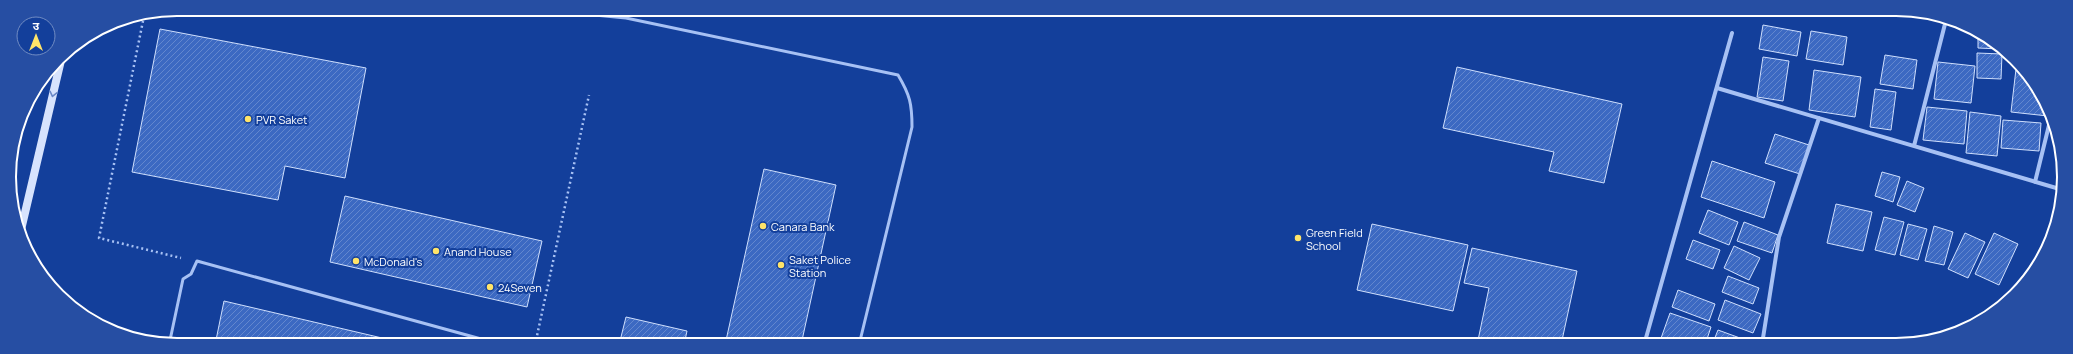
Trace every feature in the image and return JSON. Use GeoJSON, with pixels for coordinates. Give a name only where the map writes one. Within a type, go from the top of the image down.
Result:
{"type":"FeatureCollection","features":[{"type":"Feature","properties":{"kind":"street"},"geometry":{"type":"LineString","coordinates":[[1914,146],[1945,24]]}},
{"type":"Feature","properties":{"kind":"street"},"geometry":{"type":"LineString","coordinates":[[1646,338],[1732,33]]}},
{"type":"Feature","properties":{"kind":"street"},"geometry":{"type":"LineString","coordinates":[[23,223],[59,67]]}},
{"type":"Feature","properties":{"kind":"street"},"geometry":{"type":"LineString","coordinates":[[1716,88],[2057,188]]}},
{"type":"Feature","properties":{"kind":"street"},"geometry":{"type":"LineString","coordinates":[[1763,338],[1779,237],[1819,118]]}},
{"type":"Feature","properties":{"kind":"street"},"geometry":{"type":"LineString","coordinates":[[2035,182],[2049,128]]}},
{"type":"Feature","properties":{"kind":"lane"},"geometry":{"type":"LineString","coordinates":[[605,16],[626,18],[898,75],[908,92],[912,110],[912,127],[861,338]]}},
{"type":"Feature","properties":{"kind":"lane"},"geometry":{"type":"LineString","coordinates":[[170,338],[183,279],[191,274],[197,262],[477,338]]}},
{"type":"Feature","properties":{"kind":"path"},"geometry":{"type":"LineString","coordinates":[[143,19],[99,238],[197,262]]}},
{"type":"Feature","properties":{"kind":"path"},"geometry":{"type":"LineString","coordinates":[[536,338],[588,96]]}},
{"type":"Feature","properties":{"kind":"building"},"geometry":{"type":"Polygon","coordinates":[[[1763,25],[1801,32],[1797,56],[1759,49],[1763,25]]]}},
{"type":"Feature","properties":{"kind":"building"},"geometry":{"type":"Polygon","coordinates":[[[160,29],[366,68],[345,178],[285,166],[278,200],[132,172],[160,29]]]}},
{"type":"Feature","properties":{"kind":"building"},"geometry":{"type":"Polygon","coordinates":[[[1811,31],[1847,37],[1843,65],[1806,59],[1811,31]]]}},
{"type":"Feature","properties":{"kind":"building"},"geometry":{"type":"Polygon","coordinates":[[[1978,39],[1994,49],[1978,48],[1978,39]]]}},
{"type":"Feature","properties":{"kind":"building"},"geometry":{"type":"Polygon","coordinates":[[[1977,53],[2000,54],[2002,56],[2001,79],[1977,78],[1977,53]]]}},
{"type":"Feature","properties":{"kind":"building"},"geometry":{"type":"Polygon","coordinates":[[[1885,55],[1917,60],[1913,89],[1880,84],[1885,55]]]}},
{"type":"Feature","properties":{"kind":"building"},"geometry":{"type":"Polygon","coordinates":[[[1763,57],[1789,61],[1783,101],[1757,97],[1763,57]]]}},
{"type":"Feature","properties":{"kind":"building"},"geometry":{"type":"Polygon","coordinates":[[[1938,62],[1975,66],[1971,103],[1934,99],[1938,62]]]}},
{"type":"Feature","properties":{"kind":"building"},"geometry":{"type":"Polygon","coordinates":[[[1457,67],[1622,104],[1604,183],[1549,171],[1554,152],[1443,128],[1457,67]]]}},
{"type":"Feature","properties":{"kind":"building"},"geometry":{"type":"Polygon","coordinates":[[[1814,70],[1861,77],[1855,117],[1809,110],[1814,70]]]}},
{"type":"Feature","properties":{"kind":"building"},"geometry":{"type":"Polygon","coordinates":[[[2016,70],[2030,88],[2045,116],[2011,112],[2016,70]]]}},
{"type":"Feature","properties":{"kind":"building"},"geometry":{"type":"Polygon","coordinates":[[[1875,89],[1896,92],[1891,130],[1870,127],[1875,89]]]}},
{"type":"Feature","properties":{"kind":"building"},"geometry":{"type":"Polygon","coordinates":[[[1927,107],[1967,111],[1964,144],[1923,140],[1927,107]]]}},
{"type":"Feature","properties":{"kind":"building"},"geometry":{"type":"Polygon","coordinates":[[[1970,112],[2001,116],[1997,156],[1966,153],[1970,112]]]}},
{"type":"Feature","properties":{"kind":"building"},"geometry":{"type":"Polygon","coordinates":[[[2003,120],[2041,123],[2039,151],[2001,148],[2003,120]]]}},
{"type":"Feature","properties":{"kind":"building"},"geometry":{"type":"Polygon","coordinates":[[[1775,134],[1809,145],[1800,174],[1765,163],[1775,134]]]}},
{"type":"Feature","properties":{"kind":"building"},"geometry":{"type":"Polygon","coordinates":[[[1712,161],[1775,182],[1764,218],[1701,197],[1712,161]]]}},
{"type":"Feature","properties":{"kind":"building","name":"Saket Police Station"},"geometry":{"type":"Polygon","coordinates":[[[764,169],[836,185],[803,338],[727,338],[764,169]]]}},
{"type":"Feature","properties":{"kind":"building"},"geometry":{"type":"Polygon","coordinates":[[[1882,172],[1900,177],[1893,202],[1875,196],[1882,172]]]}},
{"type":"Feature","properties":{"kind":"building"},"geometry":{"type":"Polygon","coordinates":[[[1907,181],[1924,188],[1915,212],[1897,205],[1907,181]]]}},
{"type":"Feature","properties":{"kind":"building","name":"Anand House"},"geometry":{"type":"Polygon","coordinates":[[[345,196],[542,241],[527,307],[330,262],[345,196]]]}},
{"type":"Feature","properties":{"kind":"building"},"geometry":{"type":"Polygon","coordinates":[[[1836,204],[1872,212],[1863,251],[1827,243],[1836,204]]]}},
{"type":"Feature","properties":{"kind":"building"},"geometry":{"type":"Polygon","coordinates":[[[1708,210],[1738,222],[1729,245],[1699,233],[1708,210]]]}},
{"type":"Feature","properties":{"kind":"building"},"geometry":{"type":"Polygon","coordinates":[[[1884,217],[1904,222],[1895,255],[1875,250],[1884,217]]]}},
{"type":"Feature","properties":{"kind":"building"},"geometry":{"type":"Polygon","coordinates":[[[1744,222],[1778,235],[1772,253],[1737,241],[1744,222]]]}},
{"type":"Feature","properties":{"kind":"building"},"geometry":{"type":"Polygon","coordinates":[[[1372,224],[1468,245],[1453,311],[1357,290],[1372,224]]]}},
{"type":"Feature","properties":{"kind":"building"},"geometry":{"type":"Polygon","coordinates":[[[1908,224],[1927,229],[1918,260],[1900,255],[1908,224]]]}},
{"type":"Feature","properties":{"kind":"building"},"geometry":{"type":"Polygon","coordinates":[[[1934,226],[1953,232],[1944,265],[1925,261],[1934,226]]]}},
{"type":"Feature","properties":{"kind":"building"},"geometry":{"type":"Polygon","coordinates":[[[1965,233],[1985,242],[1968,278],[1948,269],[1965,233]]]}},
{"type":"Feature","properties":{"kind":"building"},"geometry":{"type":"Polygon","coordinates":[[[1994,233],[2018,244],[1999,285],[1975,274],[1994,233]]]}},
{"type":"Feature","properties":{"kind":"building"},"geometry":{"type":"Polygon","coordinates":[[[1693,240],[1720,250],[1713,269],[1686,259],[1693,240]]]}},
{"type":"Feature","properties":{"kind":"building"},"geometry":{"type":"Polygon","coordinates":[[[1734,246],[1760,258],[1749,280],[1724,268],[1734,246]]]}},
{"type":"Feature","properties":{"kind":"building"},"geometry":{"type":"Polygon","coordinates":[[[1472,248],[1577,271],[1563,338],[1478,338],[1489,288],[1464,283],[1472,248]]]}},
{"type":"Feature","properties":{"kind":"building"},"geometry":{"type":"Polygon","coordinates":[[[1728,276],[1759,288],[1753,304],[1722,292],[1728,276]]]}},
{"type":"Feature","properties":{"kind":"building"},"geometry":{"type":"Polygon","coordinates":[[[1678,290],[1715,304],[1709,321],[1672,307],[1678,290]]]}},
{"type":"Feature","properties":{"kind":"building"},"geometry":{"type":"Polygon","coordinates":[[[1725,300],[1761,314],[1753,333],[1718,320],[1725,300]]]}},
{"type":"Feature","properties":{"kind":"building"},"geometry":{"type":"Polygon","coordinates":[[[224,301],[382,338],[216,338],[224,301]]]}},
{"type":"Feature","properties":{"kind":"building"},"geometry":{"type":"Polygon","coordinates":[[[1670,313],[1711,327],[1707,338],[1661,338],[1670,313]]]}},
{"type":"Feature","properties":{"kind":"building"},"geometry":{"type":"Polygon","coordinates":[[[626,317],[687,331],[686,338],[621,338],[626,317]]]}},
{"type":"Feature","properties":{"kind":"building"},"geometry":{"type":"Polygon","coordinates":[[[1718,330],[1740,338],[1715,338],[1718,330]]]}},
{"type":"Feature","properties":{"kind":"place","name":"PVR Saket"},"geometry":{"type":"Point","coordinates":[248,119]}},
{"type":"Feature","properties":{"kind":"place","name":"Canara Bank"},"geometry":{"type":"Point","coordinates":[763,226]}},
{"type":"Feature","properties":{"kind":"place","name":"Green Field School"},"geometry":{"type":"Point","coordinates":[1298,238]}},
{"type":"Feature","properties":{"kind":"place","name":"Anand House"},"geometry":{"type":"Point","coordinates":[436,251]}},
{"type":"Feature","properties":{"kind":"place","name":"McDonald's"},"geometry":{"type":"Point","coordinates":[356,261]}},
{"type":"Feature","properties":{"kind":"place","name":"Saket Police Station"},"geometry":{"type":"Point","coordinates":[781,265]}},
{"type":"Feature","properties":{"kind":"place","name":"24Seven"},"geometry":{"type":"Point","coordinates":[490,287]}}]}
